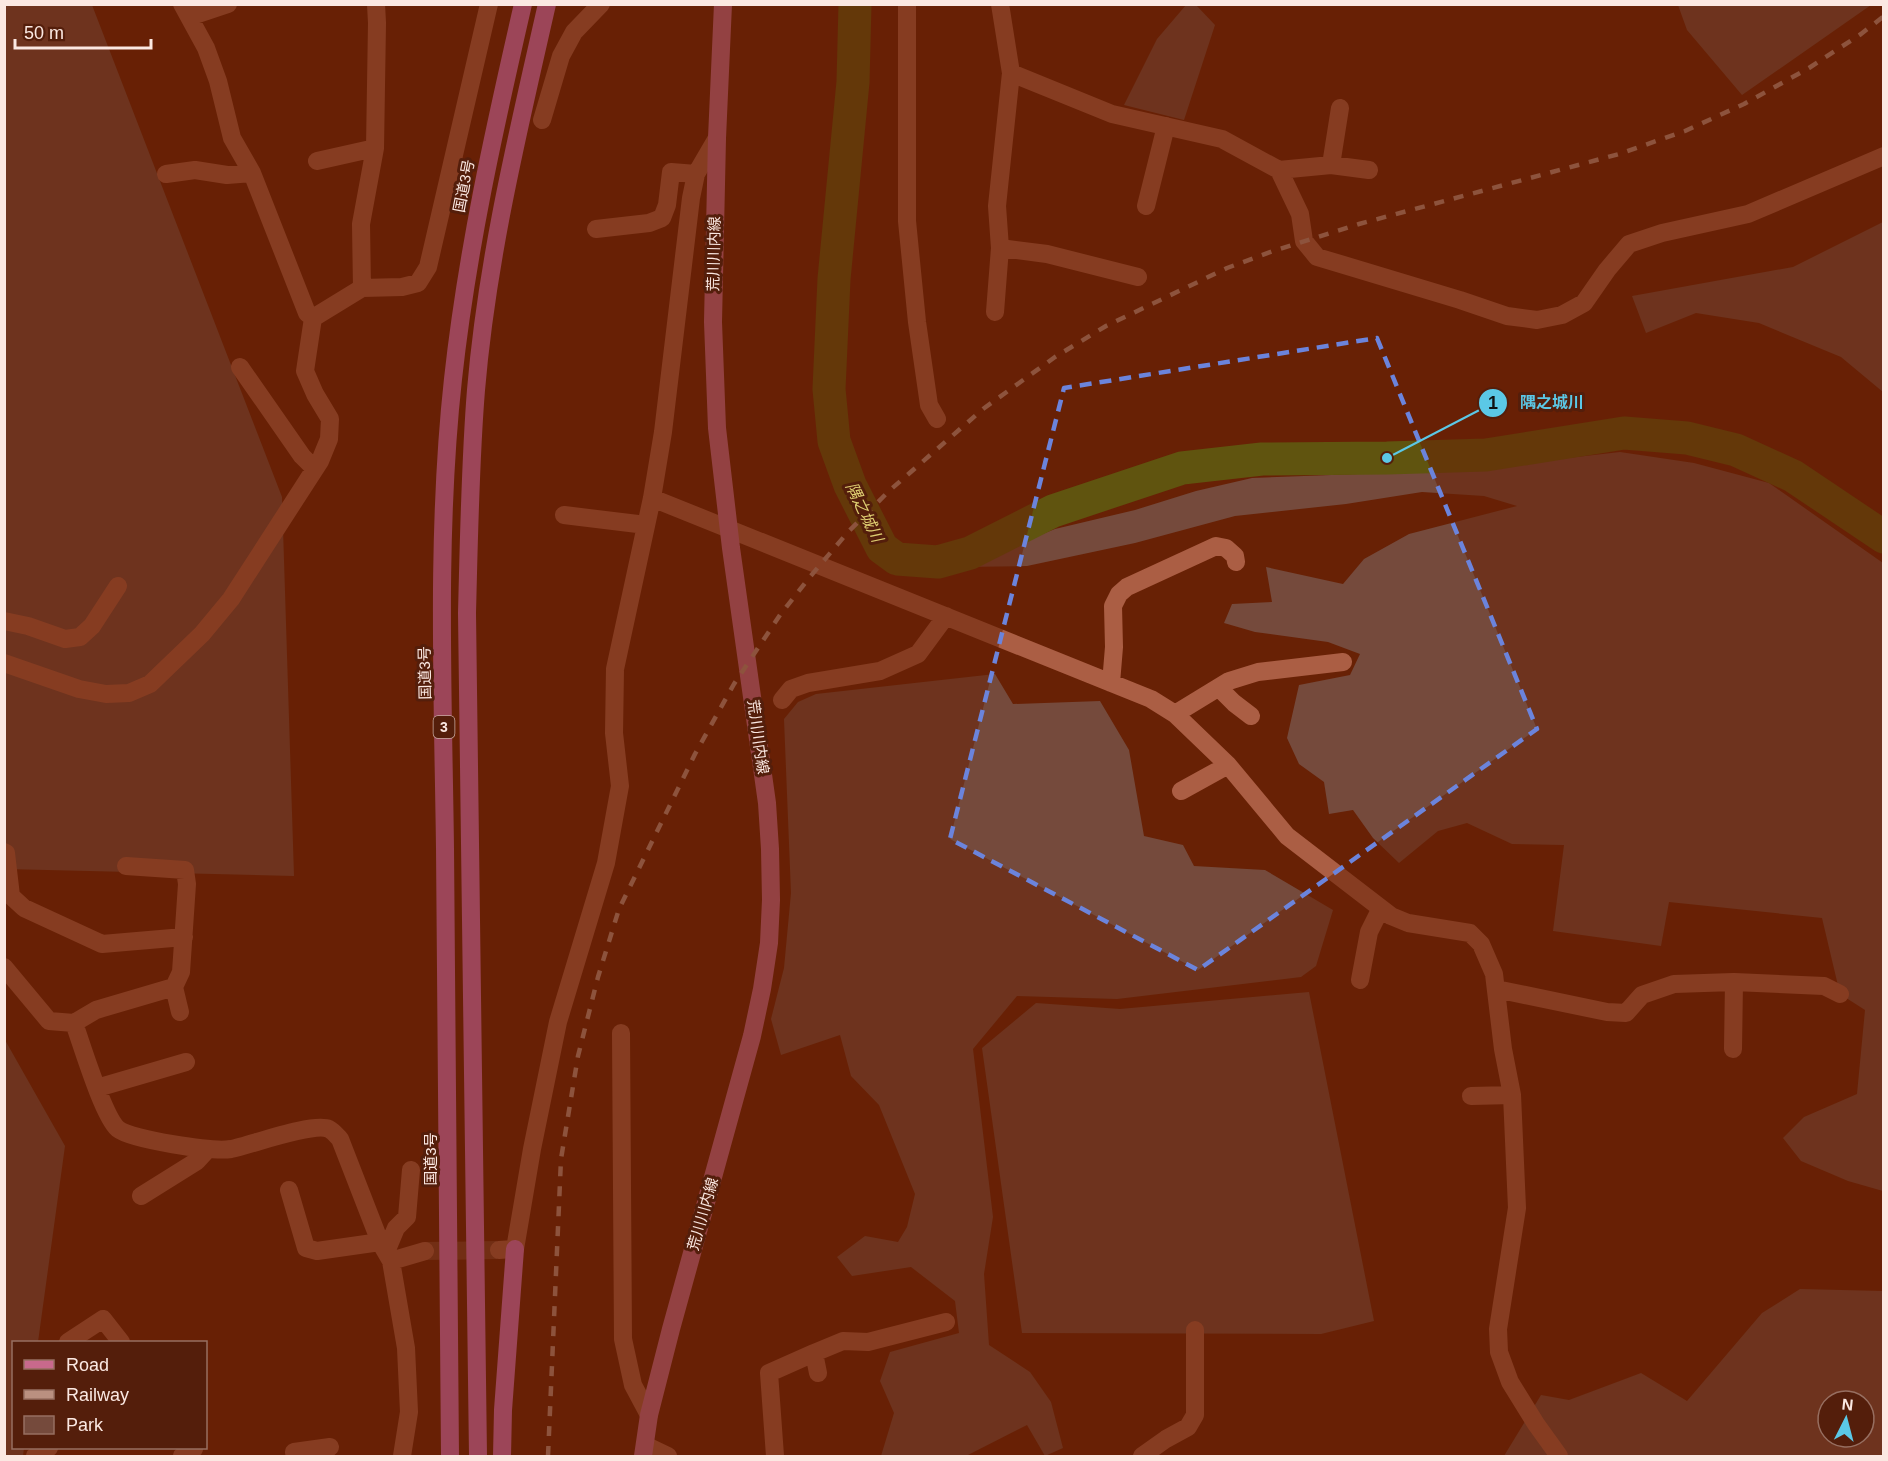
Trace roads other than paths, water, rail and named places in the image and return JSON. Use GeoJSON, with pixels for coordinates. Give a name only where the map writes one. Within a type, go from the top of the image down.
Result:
{"type":"FeatureCollection","features":[{"type":"Feature","properties":{"kind":"highway","name":"国道3号"},"geometry":{"type":"LineString","coordinates":[[450,1456],[449,1105],[442,613],[445,490],[452,383],[464,283],[483,182],[523,4]]}},
{"type":"Feature","properties":{"kind":"highway","name":"3"},"geometry":{"type":"LineString","coordinates":[[478,1456],[467,613],[471,492],[476,389],[489,289],[506,187],[547,4]]}},
{"type":"Feature","properties":{"kind":"highway"},"geometry":{"type":"LineString","coordinates":[[502,1456],[507,1249]]}},
{"type":"Feature","properties":{"kind":"main road","name":"荒川川内線"},"geometry":{"type":"LineString","coordinates":[[644,1451],[650,1415],[671,1329],[752,1036],[769,942],[771,900],[767,803],[722,483],[717,429],[713,322],[723,4]]}},
{"type":"Feature","properties":{"kind":"street"},"geometry":{"type":"LineString","coordinates":[[228,4],[186,11],[206,48],[218,81],[232,138],[252,173],[307,313],[313,318]]}},
{"type":"Feature","properties":{"kind":"street"},"geometry":{"type":"LineString","coordinates":[[362,288],[361,224],[375,148],[376,4]]}},
{"type":"Feature","properties":{"kind":"street"},"geometry":{"type":"LineString","coordinates":[[4,663],[79,689],[106,694],[129,693],[150,684],[202,634],[231,599],[315,469],[329,440],[330,419],[305,371],[313,318],[362,288],[402,287],[418,283],[428,267],[489,4]]}},
{"type":"Feature","properties":{"kind":"street"},"geometry":{"type":"LineString","coordinates":[[543,120],[561,56],[574,32],[601,4]]}},
{"type":"Feature","properties":{"kind":"street"},"geometry":{"type":"LineString","coordinates":[[908,4],[907,221],[917,322],[929,405],[937,419]]}},
{"type":"Feature","properties":{"kind":"street"},"geometry":{"type":"LineString","coordinates":[[995,312],[1000,248],[997,206],[1011,73],[1000,4]]}},
{"type":"Feature","properties":{"kind":"street"},"geometry":{"type":"LineString","coordinates":[[1011,73],[1112,114],[1222,139],[1279,170],[1331,165],[1369,170]]}},
{"type":"Feature","properties":{"kind":"street"},"geometry":{"type":"LineString","coordinates":[[1331,165],[1340,108]]}},
{"type":"Feature","properties":{"kind":"street"},"geometry":{"type":"LineString","coordinates":[[1146,206],[1166,126]]}},
{"type":"Feature","properties":{"kind":"street"},"geometry":{"type":"LineString","coordinates":[[507,1249],[532,1149],[558,1022],[606,863],[620,786],[614,733],[615,669],[652,498],[663,432],[690,198],[696,174],[717,138]]}},
{"type":"Feature","properties":{"kind":"street"},"geometry":{"type":"LineString","coordinates":[[316,161],[375,148]]}},
{"type":"Feature","properties":{"kind":"street"},"geometry":{"type":"LineString","coordinates":[[1279,170],[1300,214],[1304,241],[1317,257],[1507,316],[1537,320],[1562,315],[1584,303],[1629,244],[1662,233],[1748,214],[1884,156]]}},
{"type":"Feature","properties":{"kind":"street"},"geometry":{"type":"LineString","coordinates":[[166,174],[195,170],[227,176],[252,173]]}},
{"type":"Feature","properties":{"kind":"street"},"geometry":{"type":"LineString","coordinates":[[596,229],[649,223],[662,218],[667,205],[671,172],[696,174]]}},
{"type":"Feature","properties":{"kind":"street"},"geometry":{"type":"LineString","coordinates":[[1000,248],[1047,254],[1138,277]]}},
{"type":"Feature","properties":{"kind":"street"},"geometry":{"type":"LineString","coordinates":[[240,367],[302,456],[315,469]]}},
{"type":"Feature","properties":{"kind":"street"},"geometry":{"type":"LineString","coordinates":[[652,498],[1151,699],[1175,714],[1228,765],[1287,836],[1381,909],[1407,923],[1470,933],[1481,944],[1494,974],[1503,1049],[1512,1095],[1517,1208],[1498,1329],[1499,1352],[1510,1382],[1559,1456]]}},
{"type":"Feature","properties":{"kind":"street"},"geometry":{"type":"LineString","coordinates":[[564,515],[646,525]]}},
{"type":"Feature","properties":{"kind":"street"},"geometry":{"type":"LineString","coordinates":[[1111,683],[1114,647],[1113,606],[1119,594],[1127,587],[1216,546],[1226,548],[1235,556],[1236,562]]}},
{"type":"Feature","properties":{"kind":"street"},"geometry":{"type":"LineString","coordinates":[[4,621],[28,626],[65,639],[80,637],[92,626],[118,586]]}},
{"type":"Feature","properties":{"kind":"street"},"geometry":{"type":"LineString","coordinates":[[782,700],[791,689],[807,683],[880,671],[918,654],[946,616]]}},
{"type":"Feature","properties":{"kind":"street"},"geometry":{"type":"LineString","coordinates":[[1175,714],[1229,681],[1258,672],[1343,662]]}},
{"type":"Feature","properties":{"kind":"street"},"geometry":{"type":"LineString","coordinates":[[1219,688],[1251,716]]}},
{"type":"Feature","properties":{"kind":"street"},"geometry":{"type":"LineString","coordinates":[[1181,791],[1228,765]]}},
{"type":"Feature","properties":{"kind":"street"},"geometry":{"type":"LineString","coordinates":[[4,852],[11,896],[24,908],[102,944],[184,937]]}},
{"type":"Feature","properties":{"kind":"street"},"geometry":{"type":"LineString","coordinates":[[126,866],[184,870],[187,884],[184,937],[181,972],[174,987],[180,1012]]}},
{"type":"Feature","properties":{"kind":"street"},"geometry":{"type":"LineString","coordinates":[[1360,980],[1369,932],[1381,909]]}},
{"type":"Feature","properties":{"kind":"street"},"geometry":{"type":"LineString","coordinates":[[4,967],[48,1022],[74,1023],[96,1010],[174,987]]}},
{"type":"Feature","properties":{"kind":"street"},"geometry":{"type":"LineString","coordinates":[[1496,989],[1607,1012],[1626,1013],[1642,995],[1674,984],[1734,982],[1824,986],[1840,994]]}},
{"type":"Feature","properties":{"kind":"street"},"geometry":{"type":"LineString","coordinates":[[1733,1049],[1734,982]]}},
{"type":"Feature","properties":{"kind":"street"},"geometry":{"type":"LineString","coordinates":[[74,1023],[106,1111],[119,1129],[147,1140],[228,1150],[312,1128],[329,1129],[340,1139],[386,1252],[406,1348],[409,1412],[402,1456]]}},
{"type":"Feature","properties":{"kind":"street"},"geometry":{"type":"LineString","coordinates":[[621,1033],[623,1339],[633,1385],[650,1415]]}},
{"type":"Feature","properties":{"kind":"street"},"geometry":{"type":"LineString","coordinates":[[98,1088],[186,1062]]}},
{"type":"Feature","properties":{"kind":"street"},"geometry":{"type":"LineString","coordinates":[[1471,1096],[1512,1095]]}},
{"type":"Feature","properties":{"kind":"street"},"geometry":{"type":"LineString","coordinates":[[141,1196],[197,1161],[208,1149]]}},
{"type":"Feature","properties":{"kind":"street"},"geometry":{"type":"LineString","coordinates":[[386,1252],[396,1228],[407,1217],[411,1170]]}},
{"type":"Feature","properties":{"kind":"street"},"geometry":{"type":"LineString","coordinates":[[289,1190],[306,1248],[317,1251],[425,1251]]}},
{"type":"Feature","properties":{"kind":"street"},"geometry":{"type":"LineString","coordinates":[[70,1341],[103,1319],[120,1341]]}},
{"type":"Feature","properties":{"kind":"street"},"geometry":{"type":"LineString","coordinates":[[775,1456],[769,1373],[843,1341],[868,1342],[946,1322]]}},
{"type":"Feature","properties":{"kind":"street"},"geometry":{"type":"LineString","coordinates":[[1142,1456],[1188,1427],[1195,1415],[1196,1330]]}},
{"type":"Feature","properties":{"kind":"street"},"geometry":{"type":"LineString","coordinates":[[814,1353],[818,1373]]}},
{"type":"Feature","properties":{"kind":"street"},"geometry":{"type":"LineString","coordinates":[[295,1456],[294,1452],[330,1447]]}},
{"type":"Feature","properties":{"kind":"street"},"geometry":{"type":"LineString","coordinates":[[644,1451],[668,1456]]}},
{"type":"Feature","properties":{"kind":"waterway","name":"隅之城川"},"geometry":{"type":"LineString","coordinates":[[855,4],[853,82],[834,279],[829,389],[834,441],[850,485],[882,548],[897,559],[938,562],[970,553],[1053,511],[1182,468],[1262,459],[1486,455],[1624,433],[1687,438],[1736,450],[1793,476],[1884,537]]}},
{"type":"Feature","properties":{"kind":"tunnel"},"geometry":{"type":"LineString","coordinates":[[425,1251],[499,1250]]}},
{"type":"Feature","properties":{"kind":"railway"},"geometry":{"type":"LineString","coordinates":[[548,1456],[561,1159],[578,1056],[598,977],[619,909],[695,754],[734,684],[780,615],[848,532],[889,491],[983,409],[1055,357],[1106,326],[1227,268],[1273,251],[1359,224],[1619,154],[1685,131],[1744,104],[1809,68],[1884,16]]}},
{"type":"Feature","properties":{"kind":"place","name":"隅之城川"},"geometry":{"type":"Point","coordinates":[1387,458]}}]}
